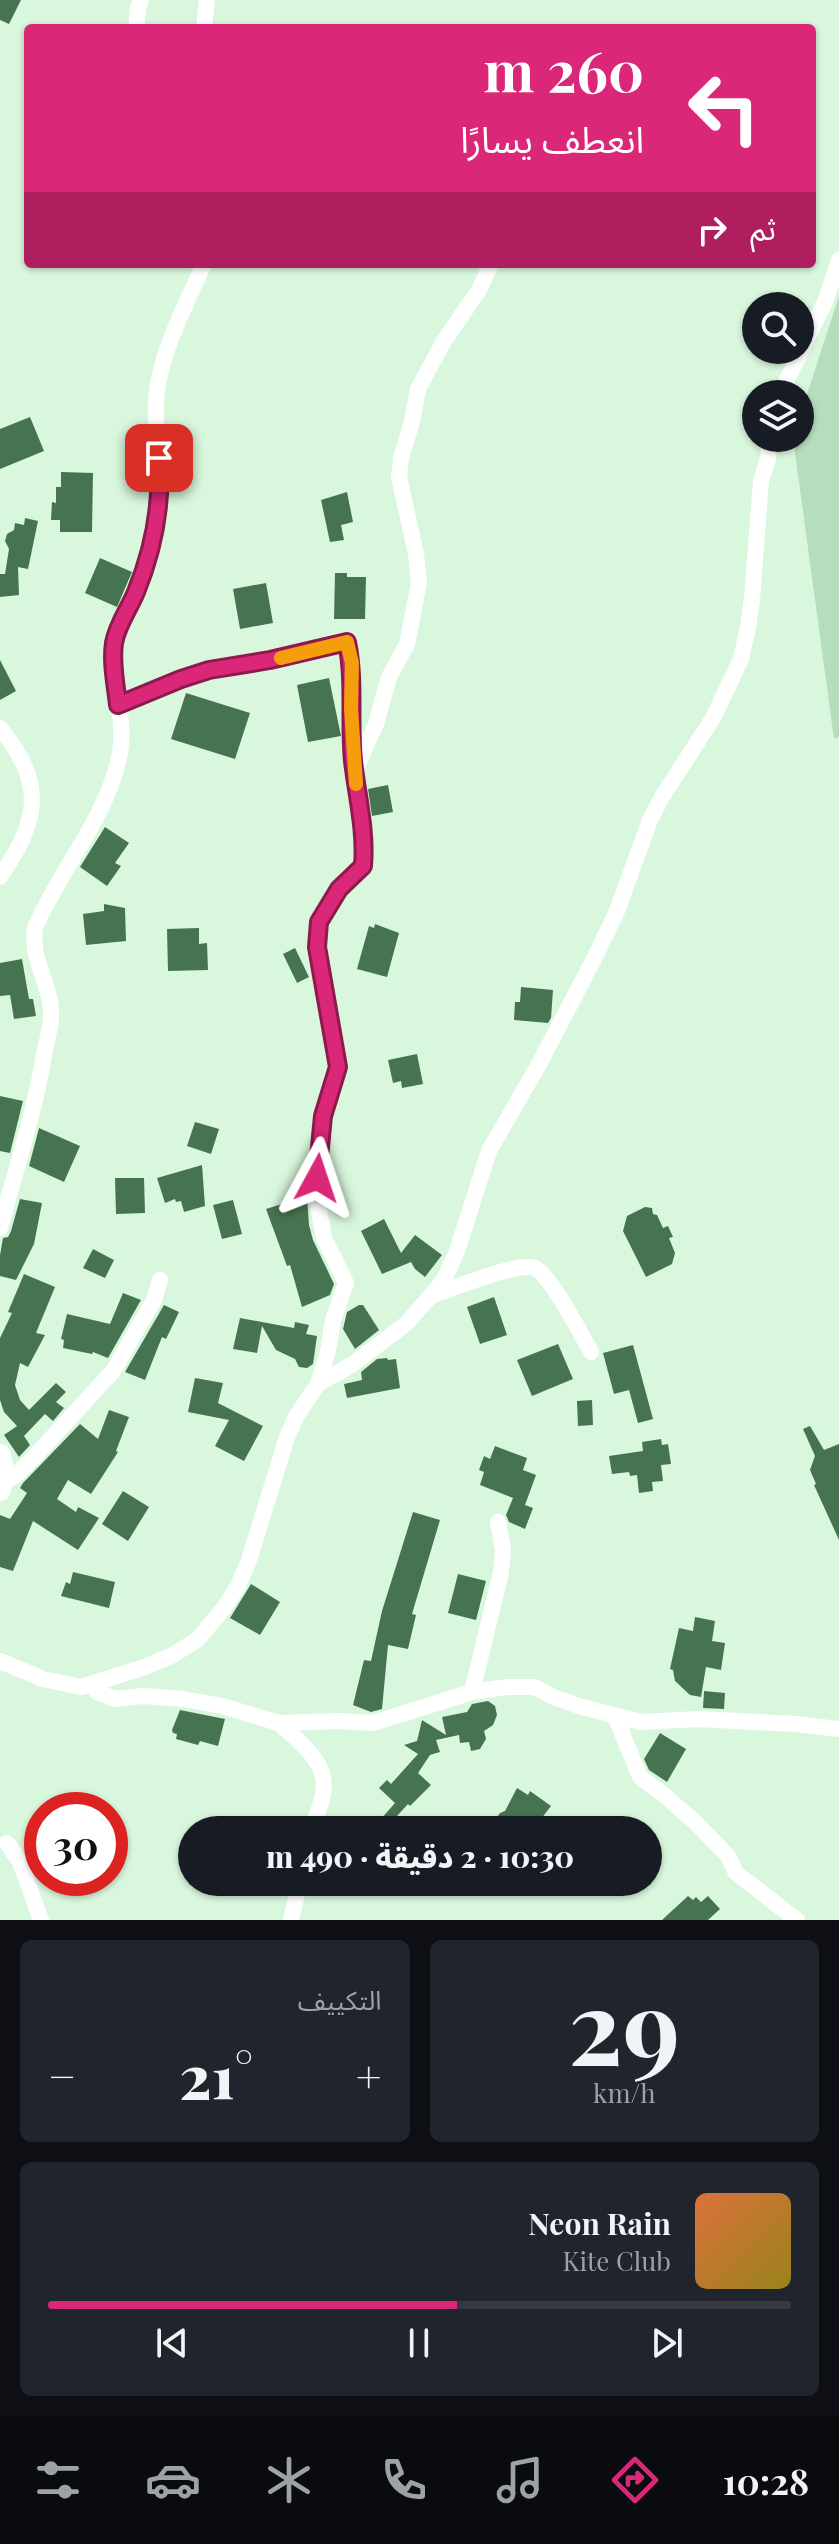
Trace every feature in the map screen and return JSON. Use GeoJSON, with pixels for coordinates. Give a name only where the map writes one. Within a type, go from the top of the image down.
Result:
{"type":"FeatureCollection","features":[{"type":"Feature","properties":{"kind":"main road"},"geometry":{"type":"LineString","coordinates":[[0,1455],[3,1470],[1,1487]]}},
{"type":"Feature","properties":{"kind":"street"},"geometry":{"type":"LineString","coordinates":[[136,24],[141,0]]}},
{"type":"Feature","properties":{"kind":"street"},"geometry":{"type":"LineString","coordinates":[[204,24],[207,0]]}},
{"type":"Feature","properties":{"kind":"street"},"geometry":{"type":"LineString","coordinates":[[787,380],[825,302],[839,260]]}},
{"type":"Feature","properties":{"kind":"street"},"geometry":{"type":"LineString","coordinates":[[0,1228],[31,1120],[51,1017],[47,989],[36,961],[33,944],[35,928],[80,847],[106,792],[120,751],[115,639],[138,589],[159,510],[161,482],[156,402],[159,377],[202,268]]}},
{"type":"Feature","properties":{"kind":"street"},"geometry":{"type":"LineString","coordinates":[[355,770],[376,724],[389,677],[407,644],[419,583],[416,554],[399,477],[418,389],[489,268]]}},
{"type":"Feature","properties":{"kind":"street"},"geometry":{"type":"LineString","coordinates":[[318,1384],[353,1364],[407,1323],[444,1280],[457,1251],[489,1151],[606,935],[636,864],[650,820],[713,718],[741,659],[752,599],[761,481],[769,452]]}},
{"type":"Feature","properties":{"kind":"street"},"geometry":{"type":"LineString","coordinates":[[0,1661],[53,1682],[81,1687],[142,1668],[186,1648],[198,1639],[224,1608],[249,1560],[287,1437],[297,1415],[318,1384],[333,1320],[346,1283],[324,1238],[319,1211],[317,1178],[323,1116],[338,1067],[317,947],[319,922],[339,889],[363,866],[365,842],[355,770],[352,663],[347,642],[209,670],[118,705]]}},
{"type":"Feature","properties":{"kind":"street"},"geometry":{"type":"LineString","coordinates":[[0,728],[26,765],[32,796],[27,828],[18,850],[0,877]]}},
{"type":"Feature","properties":{"kind":"street"},"geometry":{"type":"LineString","coordinates":[[433,1295],[512,1269],[533,1267],[553,1288],[591,1352]]}},
{"type":"Feature","properties":{"kind":"street"},"geometry":{"type":"LineString","coordinates":[[1,1487],[36,1455],[113,1371],[154,1300],[160,1280]]}},
{"type":"Feature","properties":{"kind":"street"},"geometry":{"type":"LineString","coordinates":[[472,1692],[501,1572],[503,1550],[498,1522]]}},
{"type":"Feature","properties":{"kind":"street"},"geometry":{"type":"LineString","coordinates":[[92,1685],[97,1692],[115,1699],[143,1696],[184,1699],[222,1706],[279,1723],[373,1723],[472,1692],[535,1687],[553,1697],[641,1722],[698,1719],[839,1729]]}},
{"type":"Feature","properties":{"kind":"street"},"geometry":{"type":"LineString","coordinates":[[615,1716],[640,1777],[695,1822],[728,1856],[736,1873],[797,1920]]}},
{"type":"Feature","properties":{"kind":"street"},"geometry":{"type":"LineString","coordinates":[[279,1723],[323,1771],[323,1796],[317,1816]]}},
{"type":"Feature","properties":{"kind":"street"},"geometry":{"type":"LineString","coordinates":[[7,1843],[20,1862],[41,1920]]}},
{"type":"Feature","properties":{"kind":"street"},"geometry":{"type":"LineString","coordinates":[[291,1920],[297,1896]]}},
{"type":"Feature","properties":{"kind":"green space"},"geometry":{"type":"Polygon","coordinates":[[[839,296],[839,737],[834,739],[795,452],[814,452],[812,380],[839,296]]]}},
{"type":"Feature","properties":{"kind":"building"},"geometry":{"type":"Polygon","coordinates":[[[0,0],[21,0],[9,24],[0,20],[0,0]]]}},
{"type":"Feature","properties":{"kind":"building"},"geometry":{"type":"Polygon","coordinates":[[[30,417],[44,451],[0,469],[0,429],[30,417]]]}},
{"type":"Feature","properties":{"kind":"building"},"geometry":{"type":"Polygon","coordinates":[[[61,472],[93,473],[92,532],[60,532],[60,520],[51,520],[56,487],[61,487],[61,472]]]}},
{"type":"Feature","properties":{"kind":"building"},"geometry":{"type":"Polygon","coordinates":[[[347,492],[353,522],[341,525],[344,540],[330,542],[321,500],[347,492]]]}},
{"type":"Feature","properties":{"kind":"building"},"geometry":{"type":"Polygon","coordinates":[[[25,518],[38,521],[28,569],[18,567],[19,595],[0,597],[0,574],[5,574],[9,549],[5,541],[7,534],[14,530],[15,523],[24,525],[25,518]]]}},
{"type":"Feature","properties":{"kind":"building"},"geometry":{"type":"Polygon","coordinates":[[[100,558],[132,572],[117,607],[85,593],[100,558]]]}},
{"type":"Feature","properties":{"kind":"building"},"geometry":{"type":"Polygon","coordinates":[[[335,573],[347,573],[347,577],[366,577],[365,619],[334,619],[335,573]]]}},
{"type":"Feature","properties":{"kind":"building"},"geometry":{"type":"Polygon","coordinates":[[[266,583],[273,623],[240,629],[233,589],[266,583]]]}},
{"type":"Feature","properties":{"kind":"building"},"geometry":{"type":"Polygon","coordinates":[[[0,660],[16,691],[0,700],[0,660]]]}},
{"type":"Feature","properties":{"kind":"building"},"geometry":{"type":"Polygon","coordinates":[[[329,678],[341,736],[308,742],[297,685],[329,678]]]}},
{"type":"Feature","properties":{"kind":"building"},"geometry":{"type":"Polygon","coordinates":[[[186,693],[250,713],[235,759],[171,739],[186,693]]]}},
{"type":"Feature","properties":{"kind":"building"},"geometry":{"type":"Polygon","coordinates":[[[388,785],[393,812],[372,816],[368,789],[388,785]]]}},
{"type":"Feature","properties":{"kind":"building"},"geometry":{"type":"Polygon","coordinates":[[[105,827],[129,843],[115,863],[121,866],[107,886],[80,867],[105,827]]]}},
{"type":"Feature","properties":{"kind":"building"},"geometry":{"type":"Polygon","coordinates":[[[104,904],[125,908],[126,941],[86,945],[83,914],[104,911],[104,904]]]}},
{"type":"Feature","properties":{"kind":"building"},"geometry":{"type":"Polygon","coordinates":[[[375,924],[399,933],[387,977],[357,969],[369,926],[374,928],[375,924]]]}},
{"type":"Feature","properties":{"kind":"building"},"geometry":{"type":"Polygon","coordinates":[[[199,928],[199,944],[207,943],[208,970],[168,971],[167,929],[199,928]]]}},
{"type":"Feature","properties":{"kind":"building"},"geometry":{"type":"Polygon","coordinates":[[[295,948],[309,977],[297,983],[283,954],[295,948]]]}},
{"type":"Feature","properties":{"kind":"building"},"geometry":{"type":"Polygon","coordinates":[[[22,959],[29,999],[33,999],[36,1016],[14,1019],[10,995],[0,996],[0,963],[22,959]]]}},
{"type":"Feature","properties":{"kind":"building"},"geometry":{"type":"Polygon","coordinates":[[[521,987],[553,990],[548,1023],[514,1020],[515,1002],[520,1002],[521,987]]]}},
{"type":"Feature","properties":{"kind":"building"},"geometry":{"type":"Polygon","coordinates":[[[417,1054],[423,1084],[402,1088],[401,1081],[393,1083],[388,1060],[417,1054]]]}},
{"type":"Feature","properties":{"kind":"building"},"geometry":{"type":"Polygon","coordinates":[[[0,1096],[23,1101],[10,1153],[0,1151],[0,1096]]]}},
{"type":"Feature","properties":{"kind":"building"},"geometry":{"type":"Polygon","coordinates":[[[195,1122],[219,1129],[211,1154],[187,1146],[195,1122]]]}},
{"type":"Feature","properties":{"kind":"building"},"geometry":{"type":"Polygon","coordinates":[[[39,1128],[80,1146],[64,1182],[29,1166],[39,1128]]]}},
{"type":"Feature","properties":{"kind":"building"},"geometry":{"type":"Polygon","coordinates":[[[202,1165],[205,1206],[184,1212],[181,1201],[176,1202],[175,1199],[165,1203],[157,1178],[202,1165]]]}},
{"type":"Feature","properties":{"kind":"building"},"geometry":{"type":"Polygon","coordinates":[[[115,1178],[144,1178],[145,1213],[116,1214],[115,1178]]]}},
{"type":"Feature","properties":{"kind":"building"},"geometry":{"type":"Polygon","coordinates":[[[307,1196],[313,1240],[334,1284],[330,1295],[302,1307],[290,1265],[287,1266],[266,1209],[307,1196]]]}},
{"type":"Feature","properties":{"kind":"building"},"geometry":{"type":"Polygon","coordinates":[[[20,1199],[42,1203],[34,1244],[16,1280],[0,1276],[0,1255],[3,1238],[8,1237],[11,1231],[20,1199]]]}},
{"type":"Feature","properties":{"kind":"building"},"geometry":{"type":"Polygon","coordinates":[[[233,1200],[242,1234],[222,1239],[213,1205],[233,1200]]]}},
{"type":"Feature","properties":{"kind":"building"},"geometry":{"type":"Polygon","coordinates":[[[645,1207],[652,1208],[663,1228],[668,1226],[675,1253],[672,1264],[646,1277],[623,1231],[627,1216],[645,1207]]]}},
{"type":"Feature","properties":{"kind":"building"},"geometry":{"type":"Polygon","coordinates":[[[384,1219],[401,1253],[415,1235],[442,1255],[425,1277],[411,1262],[382,1274],[361,1231],[384,1219]]]}},
{"type":"Feature","properties":{"kind":"building"},"geometry":{"type":"Polygon","coordinates":[[[93,1249],[114,1260],[105,1278],[83,1268],[93,1249]]]}},
{"type":"Feature","properties":{"kind":"building"},"geometry":{"type":"Polygon","coordinates":[[[24,1274],[55,1287],[36,1333],[45,1335],[28,1367],[20,1363],[15,1385],[20,1400],[29,1410],[56,1383],[66,1392],[56,1402],[64,1408],[53,1421],[45,1414],[24,1436],[30,1445],[19,1457],[4,1435],[17,1426],[4,1412],[0,1400],[0,1338],[12,1313],[8,1312],[24,1274]]]}},
{"type":"Feature","properties":{"kind":"building"},"geometry":{"type":"Polygon","coordinates":[[[123,1293],[141,1300],[108,1358],[93,1352],[63,1348],[64,1340],[61,1339],[67,1314],[110,1324],[123,1293]]]}},
{"type":"Feature","properties":{"kind":"building"},"geometry":{"type":"Polygon","coordinates":[[[494,1297],[507,1335],[480,1344],[467,1307],[494,1297]]]}},
{"type":"Feature","properties":{"kind":"building"},"geometry":{"type":"Polygon","coordinates":[[[164,1305],[179,1312],[166,1339],[162,1337],[145,1380],[125,1372],[164,1305]]]}},
{"type":"Feature","properties":{"kind":"building"},"geometry":{"type":"Polygon","coordinates":[[[363,1305],[379,1330],[355,1349],[343,1329],[347,1312],[363,1305]]]}},
{"type":"Feature","properties":{"kind":"building"},"geometry":{"type":"Polygon","coordinates":[[[240,1318],[294,1328],[295,1322],[309,1325],[306,1334],[317,1336],[313,1364],[307,1368],[299,1367],[295,1359],[276,1350],[262,1326],[257,1353],[233,1349],[240,1318]]]}},
{"type":"Feature","properties":{"kind":"building"},"geometry":{"type":"Polygon","coordinates":[[[558,1344],[573,1379],[532,1396],[517,1360],[558,1344]]]}},
{"type":"Feature","properties":{"kind":"building"},"geometry":{"type":"Polygon","coordinates":[[[633,1345],[653,1419],[638,1423],[629,1390],[614,1394],[603,1353],[633,1345]]]}},
{"type":"Feature","properties":{"kind":"building"},"geometry":{"type":"Polygon","coordinates":[[[377,1359],[396,1359],[400,1388],[347,1398],[344,1384],[362,1380],[361,1372],[377,1359]]]}},
{"type":"Feature","properties":{"kind":"building"},"geometry":{"type":"Polygon","coordinates":[[[195,1378],[223,1383],[218,1403],[263,1426],[244,1461],[215,1446],[229,1420],[188,1412],[195,1378]]]}},
{"type":"Feature","properties":{"kind":"building"},"geometry":{"type":"Polygon","coordinates":[[[592,1400],[593,1425],[578,1426],[577,1401],[592,1400]]]}},
{"type":"Feature","properties":{"kind":"building"},"geometry":{"type":"Polygon","coordinates":[[[109,1410],[129,1417],[118,1452],[91,1494],[68,1480],[57,1499],[76,1512],[78,1507],[99,1518],[78,1550],[33,1521],[13,1571],[0,1567],[0,1515],[10,1519],[27,1493],[20,1488],[23,1483],[80,1424],[98,1439],[109,1410]]]}},
{"type":"Feature","properties":{"kind":"building"},"geometry":{"type":"Polygon","coordinates":[[[810,1426],[824,1450],[839,1444],[839,1540],[810,1470],[815,1456],[803,1429],[810,1426]]]}},
{"type":"Feature","properties":{"kind":"building"},"geometry":{"type":"Polygon","coordinates":[[[661,1439],[662,1445],[668,1444],[671,1464],[661,1465],[663,1481],[652,1482],[653,1491],[639,1493],[637,1475],[630,1476],[629,1472],[612,1474],[609,1456],[643,1451],[642,1442],[661,1439]]]}},
{"type":"Feature","properties":{"kind":"building"},"geometry":{"type":"Polygon","coordinates":[[[495,1446],[527,1458],[523,1470],[536,1475],[525,1505],[533,1508],[525,1529],[509,1522],[506,1515],[513,1498],[480,1485],[484,1472],[479,1470],[484,1456],[490,1459],[495,1446]]]}},
{"type":"Feature","properties":{"kind":"building"},"geometry":{"type":"Polygon","coordinates":[[[123,1491],[149,1507],[128,1541],[102,1524],[123,1491]]]}},
{"type":"Feature","properties":{"kind":"building"},"geometry":{"type":"Polygon","coordinates":[[[413,1512],[440,1520],[412,1614],[416,1615],[408,1649],[388,1645],[382,1709],[371,1712],[353,1705],[364,1660],[371,1661],[382,1611],[413,1512]]]}},
{"type":"Feature","properties":{"kind":"building"},"geometry":{"type":"Polygon","coordinates":[[[73,1572],[115,1582],[109,1608],[61,1596],[66,1582],[70,1584],[73,1572]]]}},
{"type":"Feature","properties":{"kind":"building"},"geometry":{"type":"Polygon","coordinates":[[[458,1574],[486,1581],[476,1620],[448,1613],[458,1574]]]}},
{"type":"Feature","properties":{"kind":"building"},"geometry":{"type":"Polygon","coordinates":[[[251,1584],[280,1602],[260,1635],[230,1618],[251,1584]]]}},
{"type":"Feature","properties":{"kind":"building"},"geometry":{"type":"Polygon","coordinates":[[[695,1617],[715,1621],[712,1641],[725,1643],[721,1670],[706,1667],[701,1697],[690,1695],[675,1681],[670,1669],[679,1628],[693,1631],[695,1617]]]}},
{"type":"Feature","properties":{"kind":"building"},"geometry":{"type":"Polygon","coordinates":[[[704,1691],[725,1693],[724,1709],[703,1708],[704,1691]]]}},
{"type":"Feature","properties":{"kind":"building"},"geometry":{"type":"Polygon","coordinates":[[[488,1701],[495,1706],[497,1715],[493,1725],[484,1731],[486,1739],[480,1749],[471,1751],[469,1742],[460,1743],[459,1735],[436,1740],[440,1752],[430,1755],[418,1773],[431,1785],[397,1816],[384,1816],[395,1803],[379,1788],[387,1780],[391,1784],[418,1754],[404,1745],[417,1741],[422,1720],[446,1735],[442,1717],[467,1712],[472,1704],[488,1701]]]}},
{"type":"Feature","properties":{"kind":"building"},"geometry":{"type":"Polygon","coordinates":[[[180,1710],[225,1719],[218,1746],[176,1739],[177,1734],[172,1730],[180,1710]]]}},
{"type":"Feature","properties":{"kind":"building"},"geometry":{"type":"Polygon","coordinates":[[[660,1733],[686,1749],[667,1782],[649,1770],[644,1759],[660,1733]]]}},
{"type":"Feature","properties":{"kind":"building"},"geometry":{"type":"Polygon","coordinates":[[[517,1788],[528,1795],[530,1791],[551,1806],[543,1816],[498,1816],[505,1811],[517,1788]]]}},
{"type":"Feature","properties":{"kind":"building"},"geometry":{"type":"Polygon","coordinates":[[[688,1896],[693,1900],[696,1897],[701,1902],[708,1896],[720,1909],[708,1920],[662,1920],[688,1896]]]}},
{"type":"Feature","properties":{"kind":"slow traffic"},"geometry":{"type":"LineString","coordinates":[[281,658],[347,642],[352,663],[351,708],[356,784]]}},
{"type":"Feature","properties":{"kind":"route"},"geometry":{"type":"LineString","coordinates":[[159,458],[161,482],[154,538],[138,589],[115,639],[113,653],[118,705],[209,670],[347,642],[352,663],[353,759],[365,842],[363,866],[339,889],[319,922],[317,947],[338,1067],[323,1116],[317,1178]]}}]}
